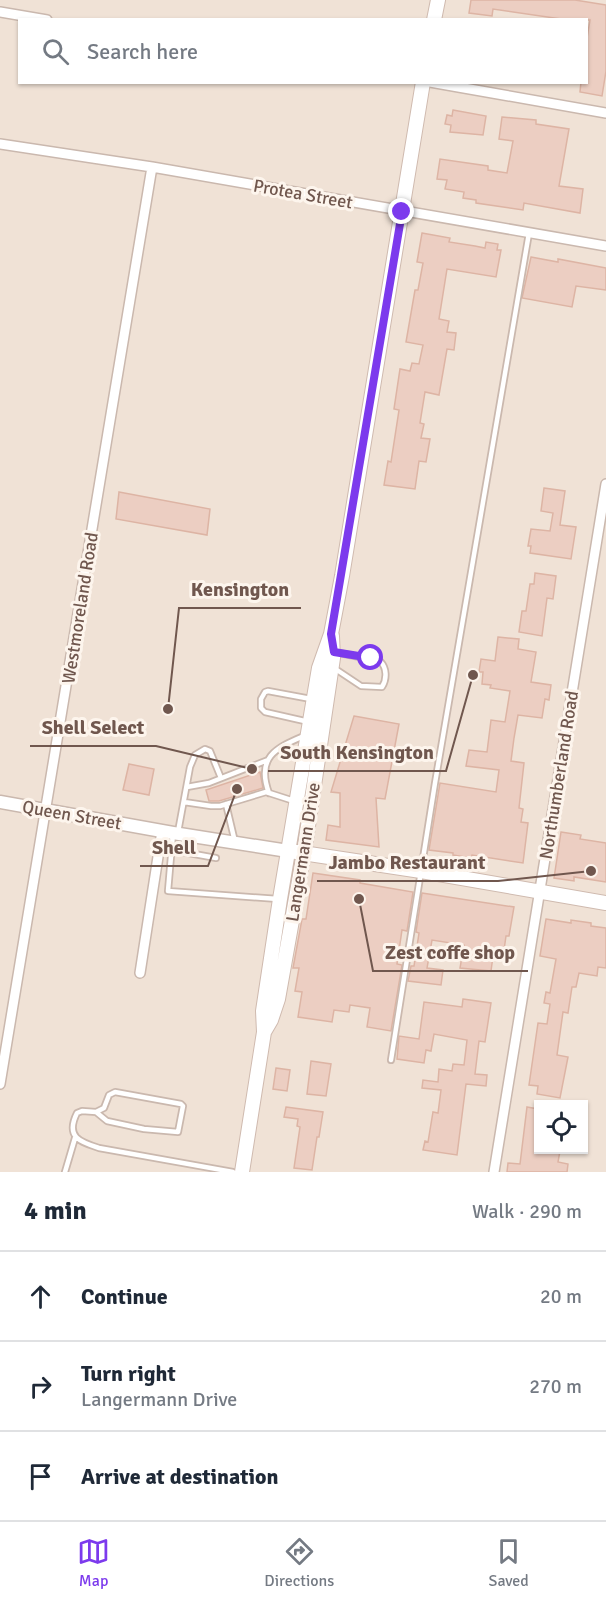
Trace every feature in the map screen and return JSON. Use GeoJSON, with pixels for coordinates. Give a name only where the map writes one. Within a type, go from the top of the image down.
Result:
{"type":"FeatureCollection","features":[{"type":"Feature","properties":{"kind":"main road"},"geometry":{"type":"LineString","coordinates":[[435,18],[438,0]]}},
{"type":"Feature","properties":{"kind":"main road","name":"Langermann Drive"},"geometry":{"type":"LineString","coordinates":[[242,1172],[264,1032],[263,1011],[279,899],[322,656],[331,634],[423,84]]}},
{"type":"Feature","properties":{"kind":"main road","name":"Langermann Drive"},"geometry":{"type":"LineString","coordinates":[[264,1032],[278,999],[304,853],[333,659],[331,634]]}},
{"type":"Feature","properties":{"kind":"main road","name":"Queen Street"},"geometry":{"type":"LineString","coordinates":[[288,851],[606,903]]}},
{"type":"Feature","properties":{"kind":"street"},"geometry":{"type":"LineString","coordinates":[[0,12],[35,18]]}},
{"type":"Feature","properties":{"kind":"street"},"geometry":{"type":"LineString","coordinates":[[440,84],[606,113]]}},
{"type":"Feature","properties":{"kind":"street","name":"Protea Street"},"geometry":{"type":"LineString","coordinates":[[0,144],[152,167],[606,246]]}},
{"type":"Feature","properties":{"kind":"street","name":"Westmoreland Road"},"geometry":{"type":"LineString","coordinates":[[0,1084],[152,167]]}},
{"type":"Feature","properties":{"kind":"street","name":"Northumberland Road"},"geometry":{"type":"LineString","coordinates":[[494,1172],[606,484]]}},
{"type":"Feature","properties":{"kind":"street","name":"Queen Street"},"geometry":{"type":"LineString","coordinates":[[0,802],[288,851]]}},
{"type":"Feature","properties":{"kind":"street"},"geometry":{"type":"LineString","coordinates":[[140,973],[171,832]]}},
{"type":"Feature","properties":{"kind":"lane"},"geometry":{"type":"LineString","coordinates":[[391,1060],[529,233]]}},
{"type":"Feature","properties":{"kind":"lane"},"geometry":{"type":"LineString","coordinates":[[333,659],[380,661],[385,668],[382,687],[361,686],[333,659]]}},
{"type":"Feature","properties":{"kind":"lane"},"geometry":{"type":"LineString","coordinates":[[309,728],[265,712],[261,708],[261,699],[268,691],[314,699]]}},
{"type":"Feature","properties":{"kind":"lane"},"geometry":{"type":"LineString","coordinates":[[269,792],[264,774],[268,760],[277,748],[309,728]]}},
{"type":"Feature","properties":{"kind":"lane"},"geometry":{"type":"LineString","coordinates":[[221,778],[213,754],[205,749],[193,759],[184,802],[171,832],[172,850],[168,891],[279,899]]}},
{"type":"Feature","properties":{"kind":"lane"},"geometry":{"type":"LineString","coordinates":[[187,787],[221,778],[268,760]]}},
{"type":"Feature","properties":{"kind":"lane"},"geometry":{"type":"LineString","coordinates":[[184,802],[211,807],[246,796],[269,792],[296,802]]}},
{"type":"Feature","properties":{"kind":"lane"},"geometry":{"type":"LineString","coordinates":[[226,804],[235,842]]}},
{"type":"Feature","properties":{"kind":"lane"},"geometry":{"type":"LineString","coordinates":[[172,850],[216,858]]}},
{"type":"Feature","properties":{"kind":"lane"},"geometry":{"type":"LineString","coordinates":[[65,1172],[75,1138],[73,1124],[77,1113],[96,1112],[104,1108],[109,1095],[115,1092],[179,1103],[183,1106],[179,1130],[175,1132],[106,1121],[96,1112]]}},
{"type":"Feature","properties":{"kind":"lane"},"geometry":{"type":"LineString","coordinates":[[75,1138],[81,1143],[99,1148],[233,1172]]}},
{"type":"Feature","properties":{"kind":"shaded area"},"geometry":{"type":"Polygon","coordinates":[[[0,0],[606,0],[606,1172],[0,1172],[0,0]]]}},
{"type":"Feature","properties":{"kind":"building"},"geometry":{"type":"Polygon","coordinates":[[[471,0],[575,0],[606,5],[606,71],[602,96],[580,92],[581,84],[588,84],[590,20],[588,18],[554,18],[493,9],[492,16],[469,13],[471,0]]]}},
{"type":"Feature","properties":{"kind":"building"},"geometry":{"type":"Polygon","coordinates":[[[453,110],[486,116],[483,135],[450,132],[451,125],[445,124],[447,115],[452,116],[453,110]]]}},
{"type":"Feature","properties":{"kind":"building"},"geometry":{"type":"Polygon","coordinates":[[[502,117],[536,120],[536,124],[569,129],[559,186],[583,189],[580,213],[524,203],[523,210],[476,203],[476,200],[463,198],[464,192],[445,189],[447,180],[437,179],[440,159],[488,166],[488,170],[507,173],[513,141],[499,139],[502,117]]]}},
{"type":"Feature","properties":{"kind":"building"},"geometry":{"type":"Polygon","coordinates":[[[422,233],[450,238],[449,242],[485,248],[486,242],[498,244],[497,250],[501,250],[496,277],[447,269],[439,319],[449,321],[447,332],[456,333],[454,350],[447,349],[439,395],[425,392],[420,423],[424,424],[421,438],[430,439],[426,462],[419,461],[415,489],[384,485],[388,461],[391,462],[399,410],[394,409],[400,369],[410,371],[412,363],[419,364],[423,345],[406,342],[415,290],[418,290],[423,263],[417,262],[422,233]]]}},
{"type":"Feature","properties":{"kind":"building"},"geometry":{"type":"Polygon","coordinates":[[[531,257],[558,262],[558,259],[606,268],[606,290],[576,286],[572,307],[522,298],[531,257]]]}},
{"type":"Feature","properties":{"kind":"building"},"geometry":{"type":"Polygon","coordinates":[[[544,488],[565,491],[560,525],[576,527],[571,559],[530,553],[531,546],[528,546],[531,529],[550,531],[553,513],[541,511],[544,488]]]}},
{"type":"Feature","properties":{"kind":"building"},"geometry":{"type":"Polygon","coordinates":[[[119,492],[210,509],[207,535],[116,519],[119,492]]]}},
{"type":"Feature","properties":{"kind":"building"},"geometry":{"type":"Polygon","coordinates":[[[535,573],[556,576],[553,599],[547,598],[542,636],[519,632],[522,611],[526,611],[530,584],[534,584],[535,573]]]}},
{"type":"Feature","properties":{"kind":"building"},"geometry":{"type":"Polygon","coordinates":[[[498,637],[519,639],[518,649],[536,652],[531,682],[551,685],[549,700],[545,699],[542,718],[518,715],[514,738],[511,761],[524,763],[519,808],[523,809],[521,822],[528,823],[523,863],[472,855],[471,858],[429,850],[440,783],[496,792],[499,770],[466,766],[469,750],[487,752],[491,720],[505,722],[510,691],[490,688],[491,685],[482,684],[483,672],[479,672],[481,659],[495,661],[498,637]]]}},
{"type":"Feature","properties":{"kind":"building"},"geometry":{"type":"Polygon","coordinates":[[[354,716],[399,724],[385,799],[376,798],[379,847],[326,840],[328,825],[340,827],[340,793],[331,792],[354,716]]]}},
{"type":"Feature","properties":{"kind":"building"},"geometry":{"type":"Polygon","coordinates":[[[129,764],[154,769],[149,795],[123,790],[129,764]]]}},
{"type":"Feature","properties":{"kind":"building"},"geometry":{"type":"Polygon","coordinates":[[[260,772],[263,788],[219,801],[209,801],[206,790],[260,772]]]}},
{"type":"Feature","properties":{"kind":"building"},"geometry":{"type":"Polygon","coordinates":[[[561,832],[581,835],[580,839],[606,843],[606,882],[574,877],[574,881],[554,878],[561,832]]]}},
{"type":"Feature","properties":{"kind":"building"},"geometry":{"type":"Polygon","coordinates":[[[313,873],[360,880],[360,883],[413,892],[407,931],[402,930],[397,964],[402,965],[391,1031],[367,1027],[370,1008],[350,1005],[349,1012],[334,1010],[332,1022],[298,1017],[302,992],[295,991],[299,968],[293,968],[302,919],[306,919],[313,873]]]}},
{"type":"Feature","properties":{"kind":"building"},"geometry":{"type":"Polygon","coordinates":[[[422,893],[514,907],[504,950],[494,949],[491,971],[460,968],[464,945],[432,940],[427,968],[443,970],[441,985],[408,981],[411,966],[414,966],[422,893]]]}},
{"type":"Feature","properties":{"kind":"building"},"geometry":{"type":"Polygon","coordinates":[[[546,919],[591,923],[591,926],[606,928],[606,968],[598,967],[597,976],[579,973],[576,987],[572,987],[568,1013],[563,1012],[557,1055],[568,1057],[560,1098],[537,1094],[538,1086],[529,1085],[538,1023],[547,1024],[550,1004],[544,1003],[546,992],[550,993],[556,959],[540,956],[546,919]]]}},
{"type":"Feature","properties":{"kind":"building"},"geometry":{"type":"Polygon","coordinates":[[[463,999],[491,1003],[485,1042],[479,1041],[475,1074],[487,1075],[486,1086],[466,1084],[457,1155],[423,1150],[425,1141],[428,1142],[433,1112],[438,1113],[441,1090],[422,1088],[423,1080],[438,1082],[439,1069],[452,1071],[453,1064],[464,1065],[467,1040],[434,1034],[431,1051],[426,1050],[424,1063],[397,1059],[399,1036],[419,1039],[424,1002],[462,1007],[463,999]]]}},
{"type":"Feature","properties":{"kind":"building"},"geometry":{"type":"Polygon","coordinates":[[[311,1061],[331,1064],[326,1096],[307,1094],[311,1061]]]}},
{"type":"Feature","properties":{"kind":"building"},"geometry":{"type":"Polygon","coordinates":[[[276,1068],[290,1070],[287,1091],[273,1089],[276,1068]]]}},
{"type":"Feature","properties":{"kind":"building"},"geometry":{"type":"Polygon","coordinates":[[[286,1107],[323,1112],[312,1170],[294,1168],[300,1127],[297,1126],[298,1119],[284,1117],[286,1107]]]}},
{"type":"Feature","properties":{"kind":"building"},"geometry":{"type":"Polygon","coordinates":[[[527,1107],[534,1108],[534,1154],[559,1154],[558,1162],[568,1164],[567,1172],[507,1172],[508,1163],[520,1164],[527,1107]]]}},
{"type":"Feature","properties":{"kind":"place","name":"South Kensington"},"geometry":{"type":"Point","coordinates":[473,675]}},
{"type":"Feature","properties":{"kind":"place","name":"Kensington"},"geometry":{"type":"Point","coordinates":[168,709]}},
{"type":"Feature","properties":{"kind":"place","name":"Shell Select"},"geometry":{"type":"Point","coordinates":[252,769]}},
{"type":"Feature","properties":{"kind":"place","name":"Shell"},"geometry":{"type":"Point","coordinates":[237,789]}},
{"type":"Feature","properties":{"kind":"place","name":"Jambo Restaurant"},"geometry":{"type":"Point","coordinates":[591,871]}},
{"type":"Feature","properties":{"kind":"place","name":"Zest coffe shop"},"geometry":{"type":"Point","coordinates":[359,899]}},
{"type":"Feature","properties":{"kind":"route"},"geometry":{"type":"LineString","coordinates":[[371,658],[334,652],[331,634],[402,212]]}}]}
